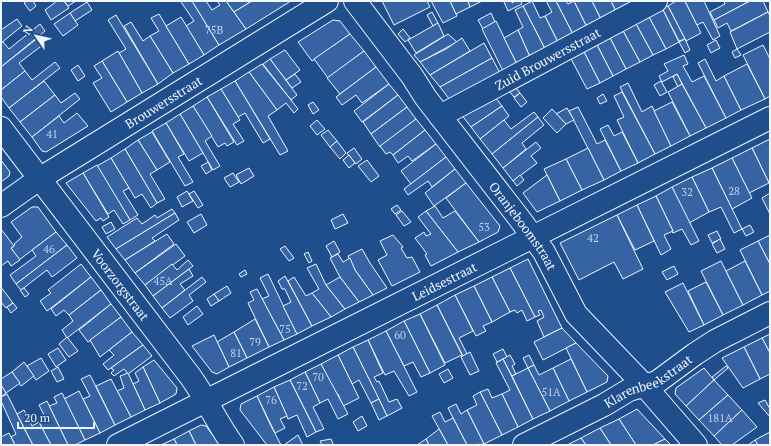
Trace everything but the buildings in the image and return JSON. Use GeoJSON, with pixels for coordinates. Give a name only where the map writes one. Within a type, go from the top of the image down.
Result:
{"type":"FeatureCollection","features":[{"type":"Feature","properties":{"kind":"street","name":"Brouwersstraat"},"geometry":{"type":"LineString","coordinates":[[1,206],[39,180],[327,1]]}},
{"type":"Feature","properties":{"kind":"street","name":"Oranjeboomstraat"},"geometry":{"type":"LineString","coordinates":[[355,1],[412,76],[426,98],[544,252],[576,314],[644,385],[696,445]]}},
{"type":"Feature","properties":{"kind":"street","name":"Zuid Brouwersstraat"},"geometry":{"type":"LineString","coordinates":[[440,116],[656,1]]}},
{"type":"Feature","properties":{"kind":"street","name":"Leidsestraat"},"geometry":{"type":"LineString","coordinates":[[118,445],[532,236],[770,118]]}},
{"type":"Feature","properties":{"kind":"street","name":"Voorzorgstraat"},"geometry":{"type":"LineString","coordinates":[[1,128],[39,180],[190,376],[224,434],[233,445]]}},
{"type":"Feature","properties":{"kind":"street","name":"Klarenbeekstraat"},"geometry":{"type":"LineString","coordinates":[[524,445],[604,405],[629,390],[657,382],[715,341],[770,313]]}}]}
